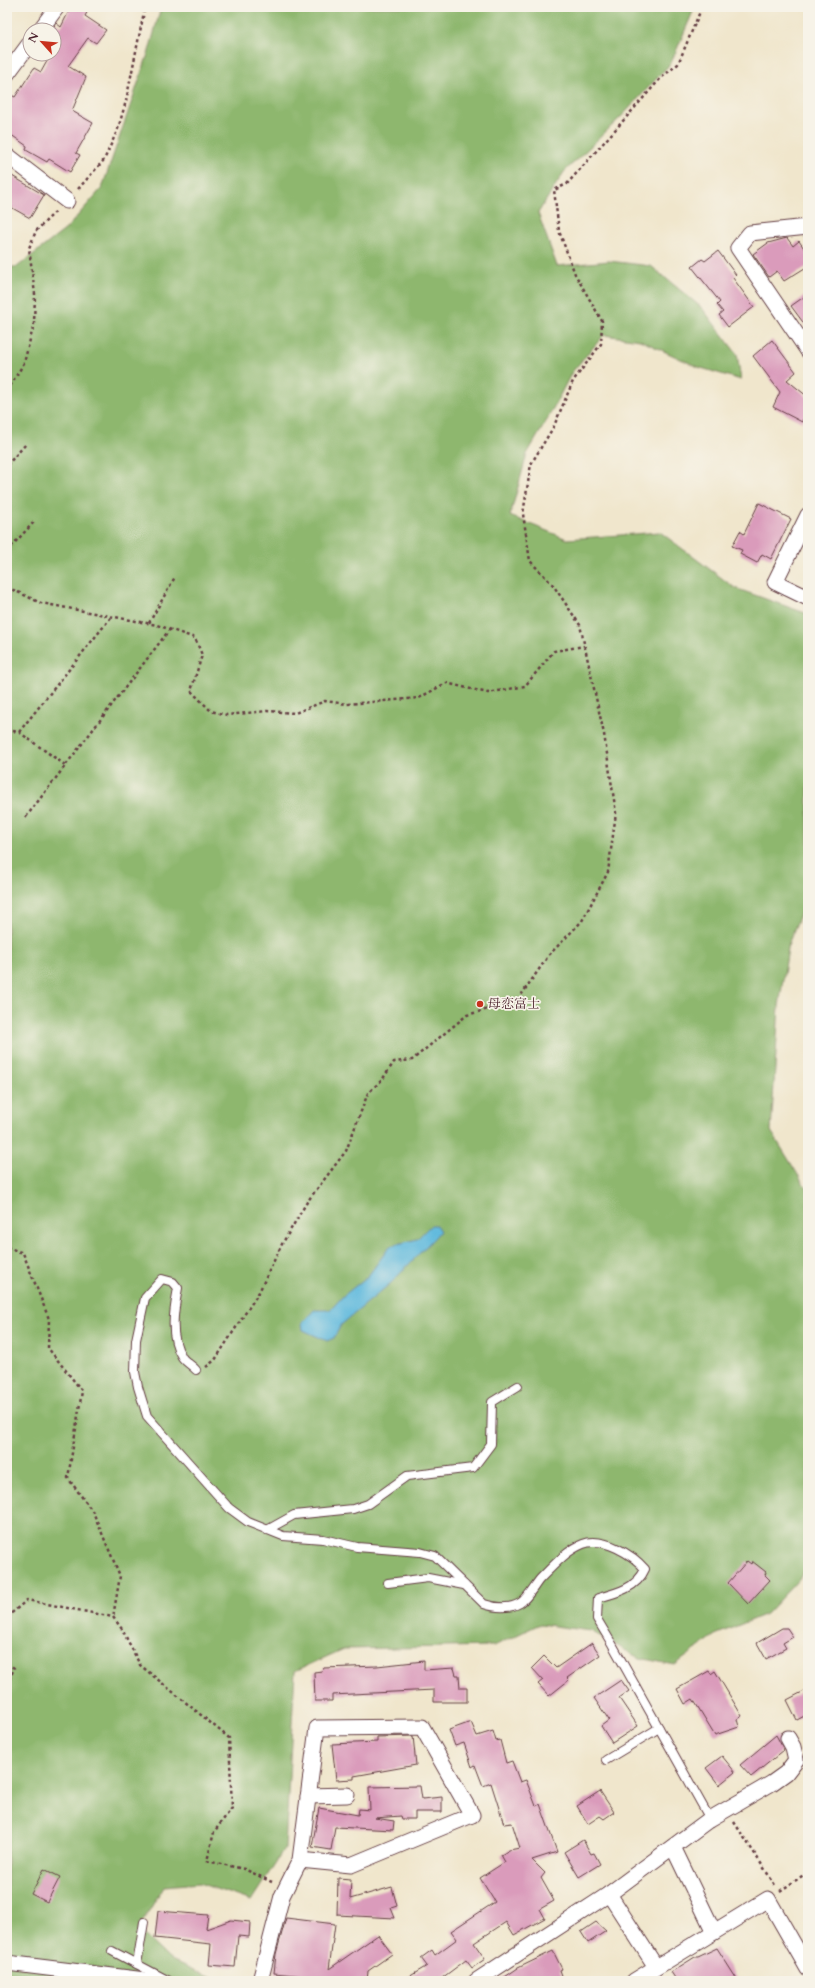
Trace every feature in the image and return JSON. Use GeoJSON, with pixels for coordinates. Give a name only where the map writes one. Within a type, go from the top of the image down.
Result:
{"type":"FeatureCollection","features":[{"type":"Feature","properties":{"kind":"street"},"geometry":{"type":"LineString","coordinates":[[46,22],[57,7]]}},
{"type":"Feature","properties":{"kind":"street"},"geometry":{"type":"LineString","coordinates":[[7,74],[22,54]]}},
{"type":"Feature","properties":{"kind":"street"},"geometry":{"type":"LineString","coordinates":[[7,155],[67,201]]}},
{"type":"Feature","properties":{"kind":"street"},"geometry":{"type":"LineString","coordinates":[[808,227],[750,233],[738,248],[808,351]]}},
{"type":"Feature","properties":{"kind":"street"},"geometry":{"type":"LineString","coordinates":[[808,515],[775,582],[808,598]]}},
{"type":"Feature","properties":{"kind":"street"},"geometry":{"type":"LineString","coordinates":[[260,1981],[282,1896],[300,1860],[317,1728],[422,1727],[472,1815],[351,1865],[300,1860]]}},
{"type":"Feature","properties":{"kind":"street"},"geometry":{"type":"LineString","coordinates":[[476,1981],[609,1894],[710,1819],[772,1784],[786,1773],[796,1760],[793,1748],[788,1738]]}},
{"type":"Feature","properties":{"kind":"street"},"geometry":{"type":"LineString","coordinates":[[308,1796],[347,1795]]}},
{"type":"Feature","properties":{"kind":"street"},"geometry":{"type":"LineString","coordinates":[[673,1847],[714,1932]]}},
{"type":"Feature","properties":{"kind":"street"},"geometry":{"type":"LineString","coordinates":[[609,1894],[656,1967]]}},
{"type":"Feature","properties":{"kind":"street"},"geometry":{"type":"LineString","coordinates":[[634,1981],[774,1895],[808,1969]]}},
{"type":"Feature","properties":{"kind":"street"},"geometry":{"type":"LineString","coordinates":[[7,1963],[153,1981]]}},
{"type":"Feature","properties":{"kind":"lane"},"geometry":{"type":"LineString","coordinates":[[196,1370],[182,1358],[175,1342],[174,1309],[178,1288],[173,1282],[162,1279],[145,1298],[136,1340],[135,1372],[147,1416],[229,1508],[248,1522],[282,1536],[323,1539],[357,1547],[420,1552],[435,1556],[484,1604],[494,1607],[509,1606],[521,1603],[539,1580],[571,1549],[584,1543],[602,1544],[623,1550],[637,1560],[645,1569],[642,1578],[622,1592],[598,1598],[596,1619],[710,1819]]}},
{"type":"Feature","properties":{"kind":"lane"},"geometry":{"type":"LineString","coordinates":[[267,1530],[294,1515],[353,1509],[368,1504],[407,1476],[474,1468],[491,1444],[492,1402],[518,1386]]}},
{"type":"Feature","properties":{"kind":"lane"},"geometry":{"type":"LineString","coordinates":[[388,1583],[428,1578],[464,1584]]}},
{"type":"Feature","properties":{"kind":"lane"},"geometry":{"type":"LineString","coordinates":[[606,1760],[659,1728]]}},
{"type":"Feature","properties":{"kind":"lane"},"geometry":{"type":"LineString","coordinates":[[131,1978],[144,1922]]}},
{"type":"Feature","properties":{"kind":"lane"},"geometry":{"type":"LineString","coordinates":[[112,1951],[169,1981]]}},
{"type":"Feature","properties":{"kind":"path"},"geometry":{"type":"LineString","coordinates":[[196,1370],[208,1366],[215,1360],[258,1292],[282,1244],[307,1202],[346,1151],[368,1093],[382,1080],[394,1062],[412,1060],[467,1015],[517,1002],[549,955],[582,921],[608,872],[616,813],[604,734],[580,625],[553,585],[530,561],[523,514],[531,464],[554,426],[573,381],[601,344],[602,321],[575,274],[564,245],[559,231],[554,190],[567,184],[661,78],[678,64],[702,7]]}},
{"type":"Feature","properties":{"kind":"path"},"geometry":{"type":"LineString","coordinates":[[7,465],[26,444]]}},
{"type":"Feature","properties":{"kind":"path"},"geometry":{"type":"LineString","coordinates":[[7,551],[34,522]]}},
{"type":"Feature","properties":{"kind":"path"},"geometry":{"type":"LineString","coordinates":[[149,623],[175,577]]}},
{"type":"Feature","properties":{"kind":"path"},"geometry":{"type":"LineString","coordinates":[[7,587],[41,603],[149,623],[195,638],[202,655],[191,691],[211,711],[227,715],[267,711],[295,713],[325,701],[347,704],[419,698],[446,683],[488,693],[525,686],[554,651],[584,646]]}},
{"type":"Feature","properties":{"kind":"path"},"geometry":{"type":"LineString","coordinates":[[19,732],[112,616]]}},
{"type":"Feature","properties":{"kind":"path"},"geometry":{"type":"LineString","coordinates":[[26,817],[170,629]]}},
{"type":"Feature","properties":{"kind":"path"},"geometry":{"type":"LineString","coordinates":[[7,730],[19,732],[65,765]]}},
{"type":"Feature","properties":{"kind":"path"},"geometry":{"type":"LineString","coordinates":[[7,1247],[23,1253],[49,1319],[48,1348],[82,1391],[68,1478],[93,1512],[120,1576],[113,1617]]}},
{"type":"Feature","properties":{"kind":"path"},"geometry":{"type":"LineString","coordinates":[[7,1618],[27,1600],[113,1617],[122,1629],[140,1665],[228,1738],[232,1808],[214,1832],[207,1861],[244,1869],[260,1878],[286,1887]]}},
{"type":"Feature","properties":{"kind":"path"},"geometry":{"type":"LineString","coordinates":[[7,1662],[14,1668],[10,1678]]}},
{"type":"Feature","properties":{"kind":"path"},"geometry":{"type":"LineString","coordinates":[[727,1809],[774,1895],[808,1872]]}},
{"type":"Feature","properties":{"kind":"green space"},"geometry":{"type":"Polygon","coordinates":[[[161,7],[695,7],[671,63],[623,115],[564,172],[538,213],[557,266],[609,261],[651,266],[702,308],[737,354],[741,380],[698,367],[640,340],[604,335],[572,372],[527,454],[510,516],[567,539],[660,532],[735,588],[808,614],[808,895],[789,942],[779,1006],[771,1131],[808,1191],[808,1560],[799,1579],[766,1614],[715,1635],[675,1665],[639,1658],[591,1631],[540,1624],[494,1646],[344,1649],[295,1671],[285,1848],[251,1901],[199,1883],[164,1886],[138,1929],[169,1959],[218,1981],[7,1981],[7,267],[17,267],[66,229],[102,188],[149,51],[161,7]]]}},
{"type":"Feature","properties":{"kind":"water"},"geometry":{"type":"Polygon","coordinates":[[[431,1225],[436,1225],[440,1231],[436,1236],[392,1282],[341,1325],[334,1338],[327,1341],[303,1330],[302,1323],[314,1310],[329,1310],[333,1307],[343,1296],[368,1276],[390,1246],[417,1239],[431,1225]]]}},
{"type":"Feature","properties":{"kind":"building"},"geometry":{"type":"Polygon","coordinates":[[[71,7],[90,7],[85,16],[106,30],[96,43],[88,38],[68,66],[86,77],[72,111],[93,123],[76,153],[80,155],[70,172],[49,159],[47,162],[26,150],[27,146],[7,132],[7,102],[11,95],[15,97],[34,68],[41,72],[47,62],[62,62],[62,25],[71,7]]]}},
{"type":"Feature","properties":{"kind":"building"},"geometry":{"type":"Polygon","coordinates":[[[7,173],[44,195],[30,218],[7,205],[7,173]]]}},
{"type":"Feature","properties":{"kind":"building"},"geometry":{"type":"Polygon","coordinates":[[[787,238],[793,246],[799,241],[808,254],[808,266],[784,281],[777,271],[769,277],[753,254],[768,243],[787,238]]]}},
{"type":"Feature","properties":{"kind":"building"},"geometry":{"type":"Polygon","coordinates":[[[718,251],[736,275],[733,278],[754,307],[728,327],[719,315],[723,312],[717,305],[720,302],[692,267],[702,259],[705,261],[718,251]]]}},
{"type":"Feature","properties":{"kind":"building"},"geometry":{"type":"Polygon","coordinates":[[[808,294],[808,329],[791,306],[808,294]]]}},
{"type":"Feature","properties":{"kind":"building"},"geometry":{"type":"Polygon","coordinates":[[[772,340],[796,372],[787,380],[808,397],[808,423],[803,419],[802,422],[773,407],[780,392],[753,356],[772,340]]]}},
{"type":"Feature","properties":{"kind":"building"},"geometry":{"type":"Polygon","coordinates":[[[759,503],[791,519],[771,559],[762,554],[757,563],[740,554],[742,550],[732,546],[740,531],[744,534],[759,503]]]}},
{"type":"Feature","properties":{"kind":"building"},"geometry":{"type":"Polygon","coordinates":[[[747,1561],[751,1564],[752,1561],[766,1572],[765,1575],[770,1580],[748,1604],[728,1583],[747,1561]]]}},
{"type":"Feature","properties":{"kind":"building"},"geometry":{"type":"Polygon","coordinates":[[[782,1628],[787,1628],[793,1637],[783,1643],[786,1648],[766,1659],[757,1643],[782,1628]]]}},
{"type":"Feature","properties":{"kind":"building"},"geometry":{"type":"Polygon","coordinates":[[[592,1643],[600,1655],[567,1678],[569,1680],[549,1696],[538,1684],[543,1680],[532,1668],[544,1656],[556,1668],[592,1643]]]}},
{"type":"Feature","properties":{"kind":"building"},"geometry":{"type":"Polygon","coordinates":[[[424,1661],[424,1670],[454,1668],[456,1675],[459,1675],[460,1688],[467,1688],[467,1702],[434,1702],[434,1690],[332,1695],[332,1701],[315,1701],[314,1672],[322,1671],[324,1668],[377,1666],[424,1661]]]}},
{"type":"Feature","properties":{"kind":"building"},"geometry":{"type":"Polygon","coordinates":[[[709,1671],[711,1674],[715,1671],[742,1716],[737,1719],[739,1727],[715,1735],[693,1699],[685,1704],[677,1689],[709,1671]]]}},
{"type":"Feature","properties":{"kind":"building"},"geometry":{"type":"Polygon","coordinates":[[[621,1680],[629,1691],[619,1698],[638,1726],[612,1743],[601,1726],[609,1720],[594,1698],[621,1680]]]}},
{"type":"Feature","properties":{"kind":"building"},"geometry":{"type":"Polygon","coordinates":[[[808,1689],[808,1714],[797,1720],[787,1700],[808,1689]]]}},
{"type":"Feature","properties":{"kind":"building"},"geometry":{"type":"Polygon","coordinates":[[[471,1722],[477,1736],[493,1731],[496,1741],[500,1740],[506,1763],[512,1761],[520,1782],[526,1780],[536,1806],[540,1804],[557,1852],[532,1860],[545,1873],[541,1878],[554,1901],[540,1909],[545,1918],[514,1935],[506,1922],[474,1943],[485,1959],[472,1968],[466,1960],[438,1981],[402,1981],[427,1966],[421,1958],[432,1950],[435,1955],[457,1939],[451,1931],[495,1902],[480,1878],[505,1862],[501,1855],[509,1850],[520,1848],[512,1823],[504,1824],[491,1783],[483,1786],[475,1765],[472,1767],[464,1743],[455,1746],[449,1730],[471,1722]]]}},
{"type":"Feature","properties":{"kind":"building"},"geometry":{"type":"Polygon","coordinates":[[[776,1735],[784,1750],[751,1777],[740,1765],[776,1735]]]}},
{"type":"Feature","properties":{"kind":"building"},"geometry":{"type":"Polygon","coordinates":[[[413,1736],[416,1765],[354,1776],[354,1779],[336,1780],[332,1744],[377,1742],[377,1737],[413,1736]]]}},
{"type":"Feature","properties":{"kind":"building"},"geometry":{"type":"Polygon","coordinates":[[[722,1756],[735,1772],[719,1785],[706,1768],[722,1756]]]}},
{"type":"Feature","properties":{"kind":"building"},"geometry":{"type":"Polygon","coordinates":[[[420,1786],[422,1799],[442,1797],[442,1812],[415,1812],[415,1819],[402,1819],[401,1816],[375,1818],[394,1821],[393,1830],[335,1827],[331,1850],[312,1847],[319,1808],[358,1815],[359,1809],[370,1810],[369,1787],[420,1786]]]}},
{"type":"Feature","properties":{"kind":"building"},"geometry":{"type":"Polygon","coordinates":[[[600,1791],[614,1812],[604,1819],[600,1816],[588,1824],[577,1806],[600,1791]]]}},
{"type":"Feature","properties":{"kind":"building"},"geometry":{"type":"Polygon","coordinates":[[[583,1840],[591,1854],[594,1853],[600,1864],[579,1877],[564,1852],[583,1840]]]}},
{"type":"Feature","properties":{"kind":"building"},"geometry":{"type":"Polygon","coordinates":[[[44,1869],[60,1877],[47,1902],[31,1894],[44,1869]]]}},
{"type":"Feature","properties":{"kind":"building"},"geometry":{"type":"Polygon","coordinates":[[[338,1878],[351,1879],[350,1899],[392,1887],[397,1906],[391,1908],[395,1918],[337,1915],[338,1878]]]}},
{"type":"Feature","properties":{"kind":"building"},"geometry":{"type":"Polygon","coordinates":[[[158,1911],[208,1915],[206,1929],[231,1920],[250,1922],[249,1937],[238,1936],[235,1967],[209,1965],[211,1944],[155,1938],[158,1911]]]}},
{"type":"Feature","properties":{"kind":"building"},"geometry":{"type":"Polygon","coordinates":[[[286,1918],[335,1924],[329,1969],[378,1935],[392,1954],[368,1971],[367,1981],[312,1981],[315,1977],[274,1973],[276,1954],[286,1918]]]}},
{"type":"Feature","properties":{"kind":"building"},"geometry":{"type":"Polygon","coordinates":[[[596,1922],[606,1931],[588,1943],[581,1932],[596,1922]]]}},
{"type":"Feature","properties":{"kind":"building"},"geometry":{"type":"Polygon","coordinates":[[[717,1948],[738,1981],[677,1981],[671,1972],[695,1957],[717,1948]]]}},
{"type":"Feature","properties":{"kind":"building"},"geometry":{"type":"Polygon","coordinates":[[[553,1951],[562,1969],[560,1970],[564,1981],[499,1981],[518,1968],[553,1951]]]}},
{"type":"Feature","properties":{"kind":"place","name":"母恋富士"},"geometry":{"type":"Point","coordinates":[480,1004]}}]}
